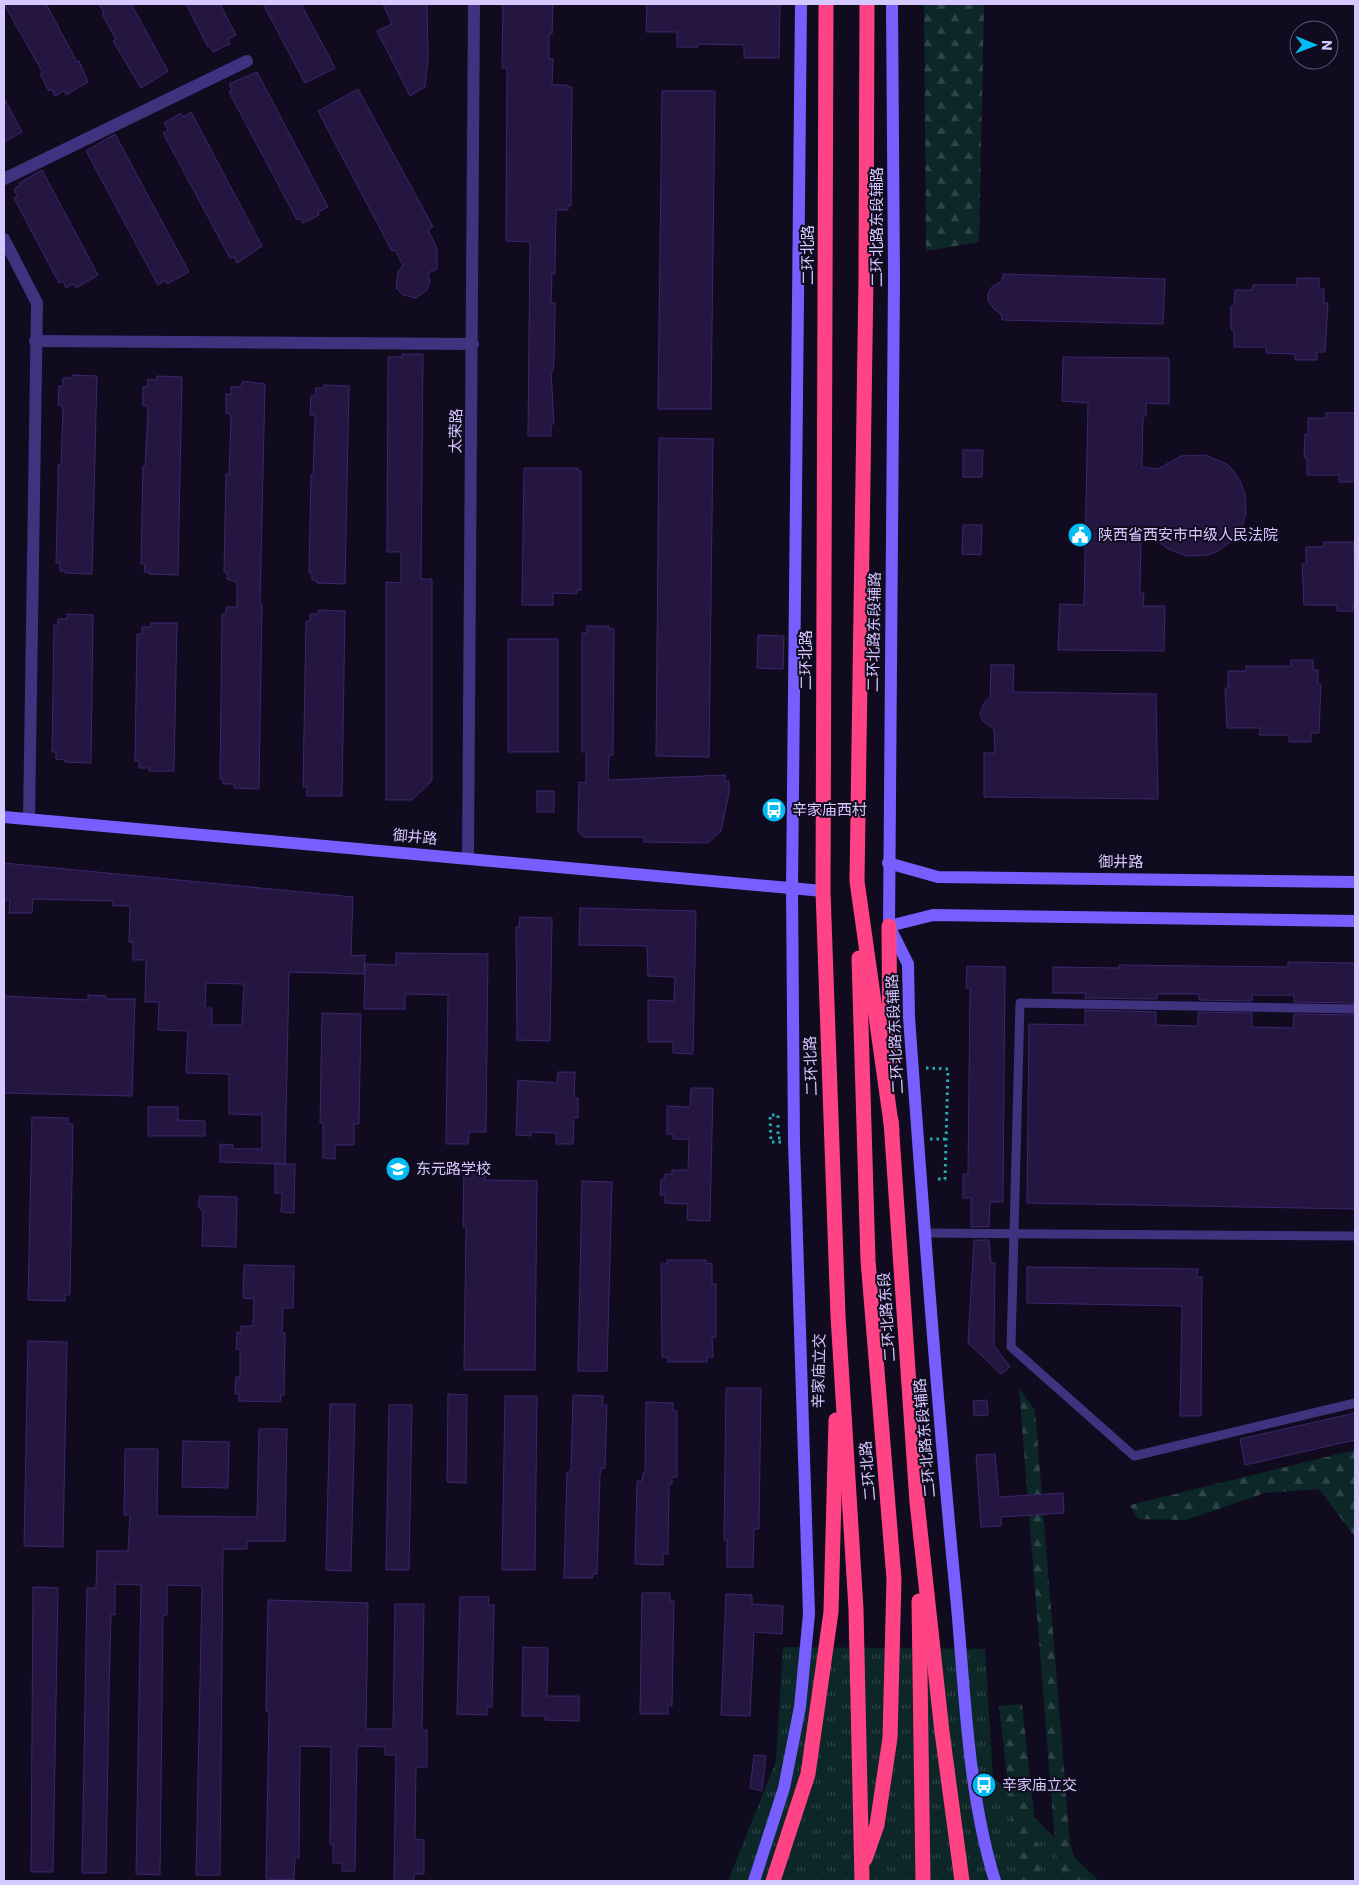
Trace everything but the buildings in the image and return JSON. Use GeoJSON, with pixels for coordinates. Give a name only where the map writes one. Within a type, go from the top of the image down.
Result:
{"type":"FeatureCollection","features":[{"type":"Feature","properties":{"kind":"highway","name":"二环北路"},"geometry":{"type":"LineString","coordinates":[[826,4],[823,891],[838,1316]]}},
{"type":"Feature","properties":{"kind":"highway","name":"二环北路"},"geometry":{"type":"LineString","coordinates":[[856,1881],[877,1825],[890,1738],[894,1579],[868,1260],[857,880],[866,276],[866,4]]}},
{"type":"Feature","properties":{"kind":"highway","name":"二环北路"},"geometry":{"type":"LineString","coordinates":[[857,880],[892,1130]]}},
{"type":"Feature","properties":{"kind":"highway"},"geometry":{"type":"LineString","coordinates":[[889,926],[892,1130]]}},
{"type":"Feature","properties":{"kind":"highway","name":"二环北路东段"},"geometry":{"type":"LineString","coordinates":[[892,1130],[917,1502]]}},
{"type":"Feature","properties":{"kind":"highway","name":"辛家庙立交"},"geometry":{"type":"LineString","coordinates":[[838,1316],[856,1609],[862,1881]]}},
{"type":"Feature","properties":{"kind":"highway","name":"辛家庙立交"},"geometry":{"type":"LineString","coordinates":[[773,1881],[808,1774],[831,1612],[838,1316]]}},
{"type":"Feature","properties":{"kind":"highway"},"geometry":{"type":"LineString","coordinates":[[917,1502],[923,1881]]}},
{"type":"Feature","properties":{"kind":"highway"},"geometry":{"type":"LineString","coordinates":[[917,1502],[942,1732],[962,1881]]}},
{"type":"Feature","properties":{"kind":"highway"},"geometry":{"type":"LineString","coordinates":[[856,1881],[861,1843]]}},
{"type":"Feature","properties":{"kind":"main road"},"geometry":{"type":"LineString","coordinates":[[754,1881],[784,1788],[800,1707],[809,1614],[794,1142],[792,888],[801,4]]}},
{"type":"Feature","properties":{"kind":"main road","name":"二环北路东段辅路"},"geometry":{"type":"LineString","coordinates":[[892,4],[894,278],[889,926],[908,964],[924,1233],[946,1499],[975,1786],[987,1855],[995,1881]]}},
{"type":"Feature","properties":{"kind":"main road","name":"御井路"},"geometry":{"type":"LineString","coordinates":[[4,818],[823,891]]}},
{"type":"Feature","properties":{"kind":"main road","name":"御井路"},"geometry":{"type":"LineString","coordinates":[[888,863],[938,877],[1355,882]]}},
{"type":"Feature","properties":{"kind":"main road"},"geometry":{"type":"LineString","coordinates":[[889,926],[933,915],[1355,921]]}},
{"type":"Feature","properties":{"kind":"street","name":"太荣路"},"geometry":{"type":"LineString","coordinates":[[468,858],[474,4]]}},
{"type":"Feature","properties":{"kind":"street"},"geometry":{"type":"LineString","coordinates":[[4,179],[247,61]]}},
{"type":"Feature","properties":{"kind":"street"},"geometry":{"type":"LineString","coordinates":[[4,239],[37,303],[29,819]]}},
{"type":"Feature","properties":{"kind":"street"},"geometry":{"type":"LineString","coordinates":[[35,341],[473,344]]}},
{"type":"Feature","properties":{"kind":"lane"},"geometry":{"type":"LineString","coordinates":[[1355,1010],[1020,1003],[1011,1347],[1134,1456],[1355,1403]]}},
{"type":"Feature","properties":{"kind":"lane"},"geometry":{"type":"LineString","coordinates":[[924,1233],[1355,1236]]}},
{"type":"Feature","properties":{"kind":"path"},"geometry":{"type":"LineString","coordinates":[[913,1068],[948,1069],[945,1179]]}},
{"type":"Feature","properties":{"kind":"path"},"geometry":{"type":"LineString","coordinates":[[771,1142],[770,1115],[778,1115],[778,1138]]}},
{"type":"Feature","properties":{"kind":"green space"},"geometry":{"type":"Polygon","coordinates":[[[924,4],[984,4],[979,242],[926,251],[924,4]]]}},
{"type":"Feature","properties":{"kind":"green space"},"geometry":{"type":"Polygon","coordinates":[[[1019,1388],[1035,1410],[1070,1843],[1082,1881],[1064,1881],[1056,1855],[1019,1388]]]}},
{"type":"Feature","properties":{"kind":"green space"},"geometry":{"type":"Polygon","coordinates":[[[1355,1450],[1355,1537],[1319,1489],[1265,1493],[1186,1520],[1138,1519],[1130,1505],[1355,1450]]]}},
{"type":"Feature","properties":{"kind":"green space"},"geometry":{"type":"Polygon","coordinates":[[[783,1647],[985,1649],[993,1777],[1099,1881],[728,1881],[776,1761],[783,1647]]]}},
{"type":"Feature","properties":{"kind":"green space"},"geometry":{"type":"Polygon","coordinates":[[[1022,1704],[1041,1878],[1043,1881],[1019,1881],[999,1706],[1022,1704]]]}},
{"type":"Feature","properties":{"kind":"place","name":"陕西省西安市中级人民法院"},"geometry":{"type":"Point","coordinates":[1080,535]}},
{"type":"Feature","properties":{"kind":"place","name":"辛家庙西村"},"geometry":{"type":"Point","coordinates":[774,810]}},
{"type":"Feature","properties":{"kind":"place","name":"东元路学校"},"geometry":{"type":"Point","coordinates":[398,1169]}},
{"type":"Feature","properties":{"kind":"place","name":"辛家庙立交"},"geometry":{"type":"Point","coordinates":[984,1785]}}]}
